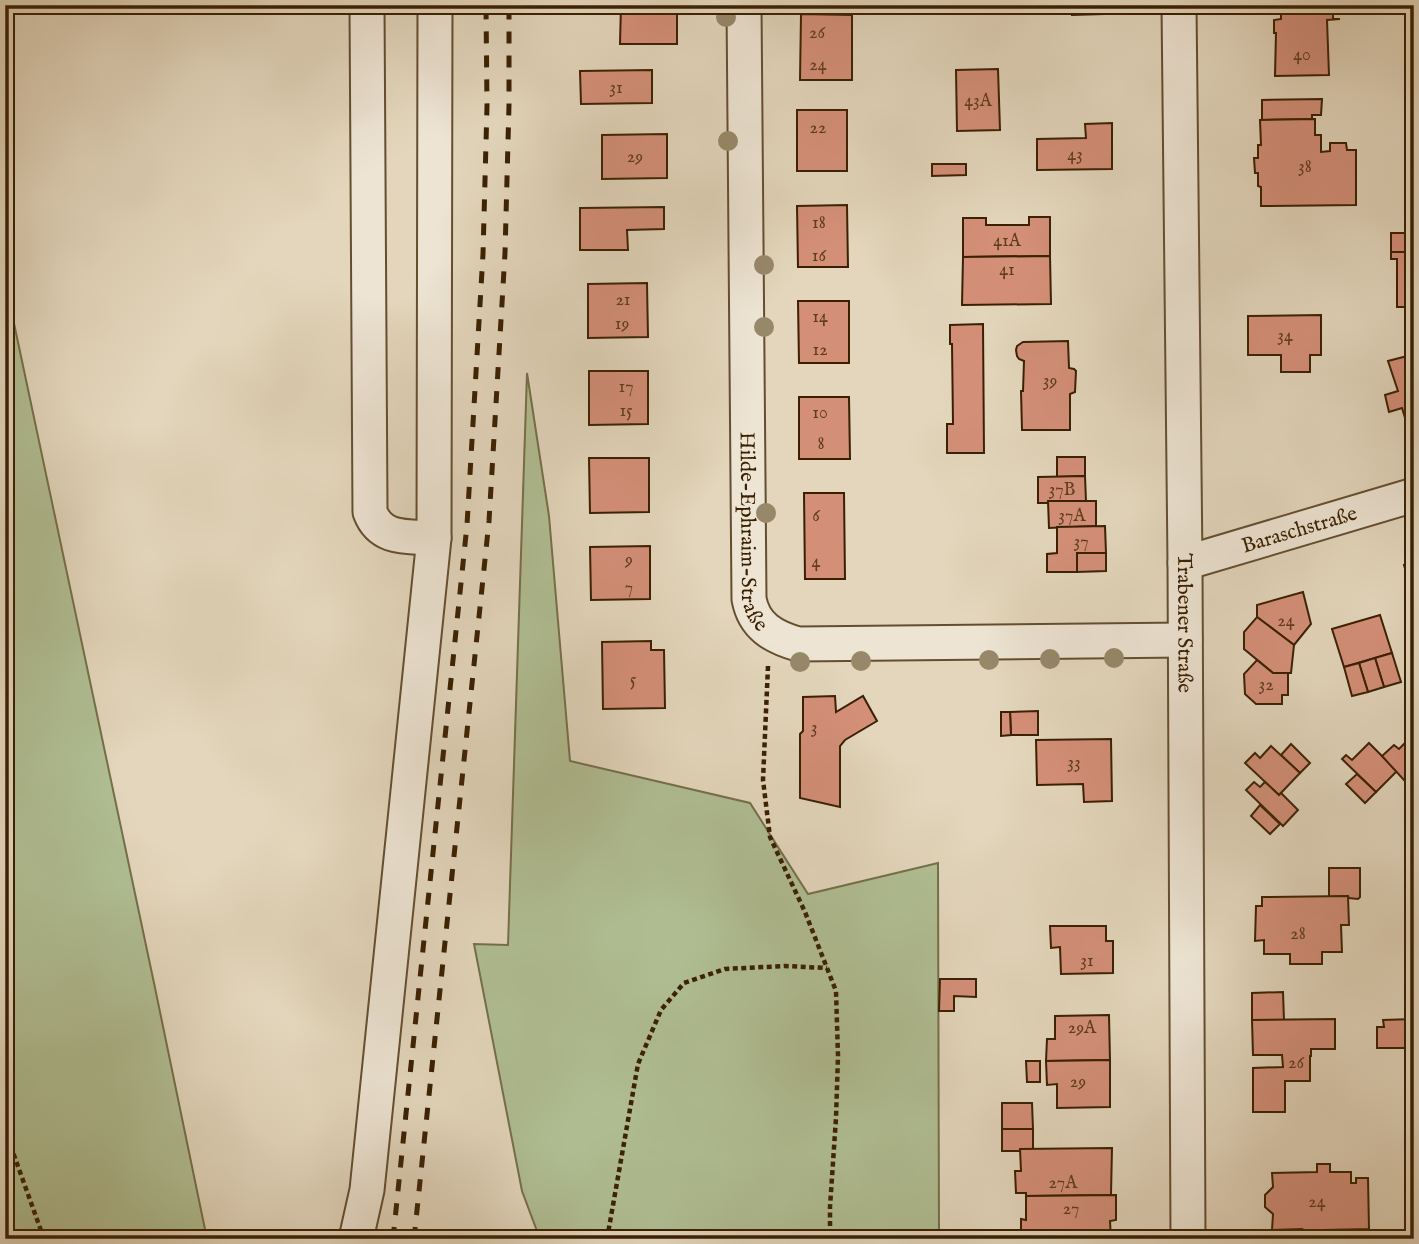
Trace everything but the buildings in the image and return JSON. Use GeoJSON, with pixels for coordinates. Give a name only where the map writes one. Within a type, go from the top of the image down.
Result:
{"type":"FeatureCollection","features":[{"type":"Feature","properties":{"kind":"street"},"geometry":{"type":"LineString","coordinates":[[367,5],[370,512],[374,522],[383,531],[395,535],[434,538]]}},
{"type":"Feature","properties":{"kind":"street"},"geometry":{"type":"LineString","coordinates":[[356,1239],[368,1176],[434,538],[435,5]]}},
{"type":"Feature","properties":{"kind":"street","name":"Hilde-Ephraim-Straße"},"geometry":{"type":"LineString","coordinates":[[744,5],[751,612],[769,632],[798,644],[1185,640]]}},
{"type":"Feature","properties":{"kind":"street","name":"Trabener Straße"},"geometry":{"type":"LineString","coordinates":[[1180,5],[1188,1239]]}},
{"type":"Feature","properties":{"kind":"street","name":"Baraschstraße"},"geometry":{"type":"LineString","coordinates":[[1185,563],[1414,495]]}},
{"type":"Feature","properties":{"kind":"path"},"geometry":{"type":"LineString","coordinates":[[768,665],[763,780],[770,837],[805,912],[836,991],[838,1056],[830,1239]]}},
{"type":"Feature","properties":{"kind":"path"},"geometry":{"type":"LineString","coordinates":[[607,1239],[638,1064],[661,1010],[684,983],[725,969],[785,966],[827,968]]}},
{"type":"Feature","properties":{"kind":"path"},"geometry":{"type":"LineString","coordinates":[[5,1130],[44,1239]]}},
{"type":"Feature","properties":{"kind":"green space"},"geometry":{"type":"Polygon","coordinates":[[[5,281],[154,983],[207,1239],[5,1239],[5,281]]]}},
{"type":"Feature","properties":{"kind":"green space"},"geometry":{"type":"Polygon","coordinates":[[[527,373],[549,516],[570,761],[750,803],[808,894],[938,863],[939,1239],[540,1239],[522,1191],[474,944],[508,945],[527,373]]]}},
{"type":"Feature","properties":{"kind":"railway"},"geometry":{"type":"LineString","coordinates":[[393,1239],[467,525],[483,254],[487,106],[486,5]]}},
{"type":"Feature","properties":{"kind":"railway"},"geometry":{"type":"LineString","coordinates":[[414,1239],[489,521],[505,253],[509,5]]}}]}
